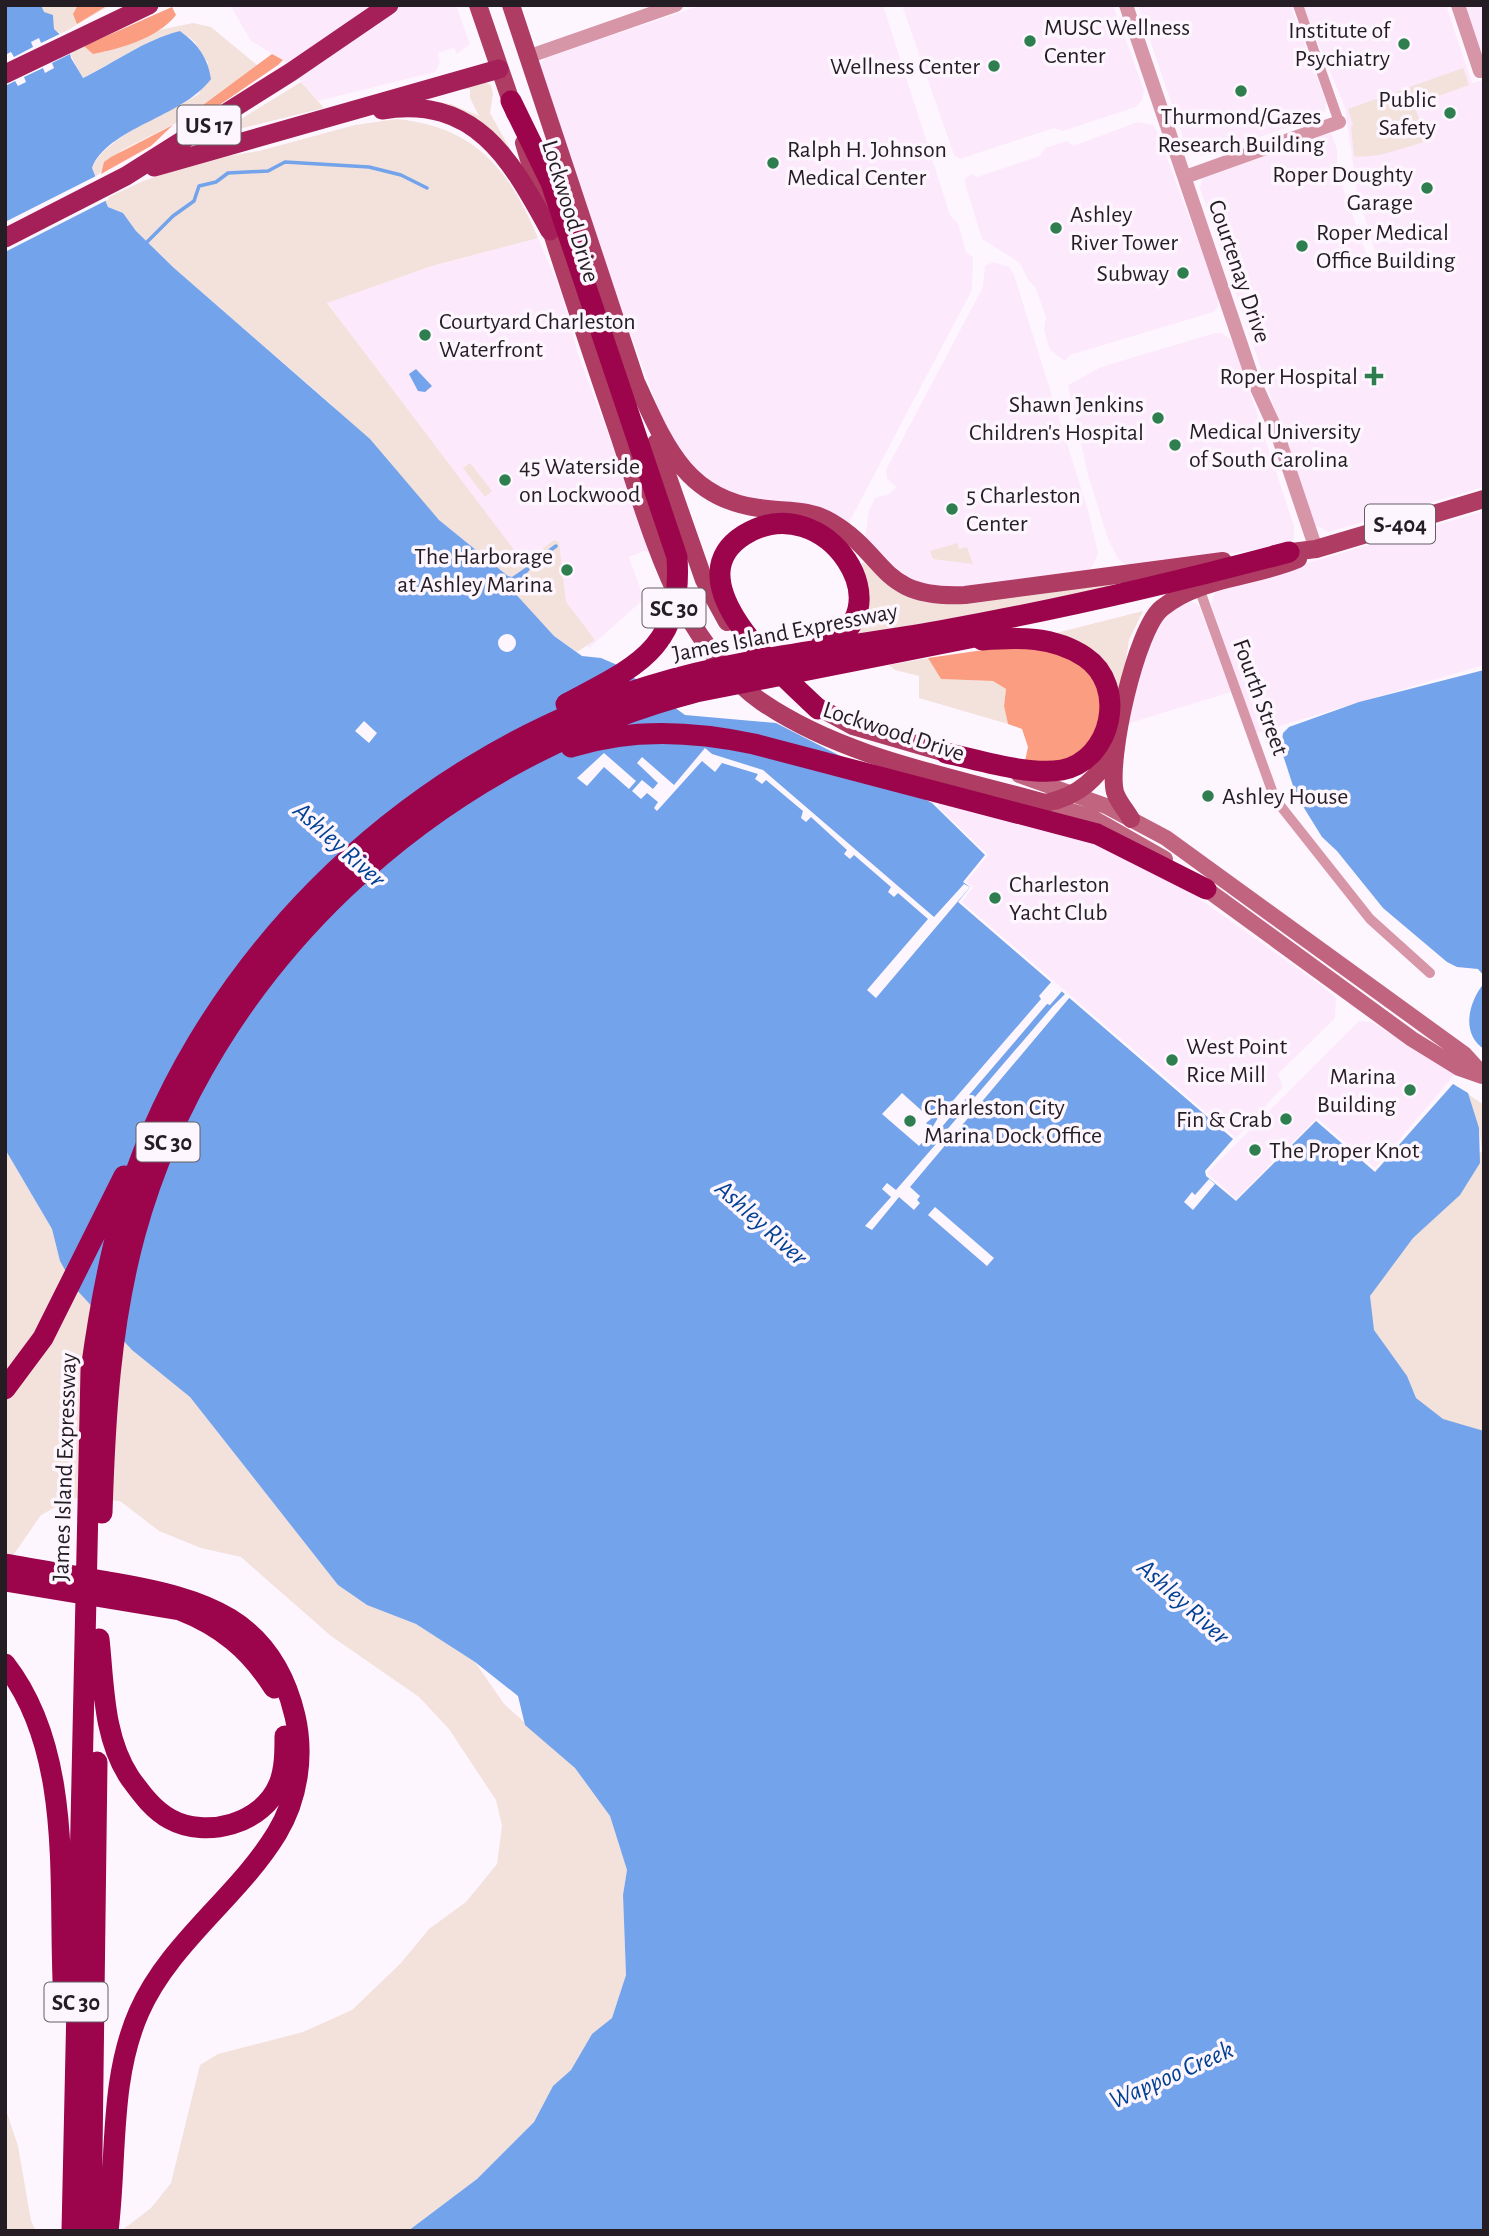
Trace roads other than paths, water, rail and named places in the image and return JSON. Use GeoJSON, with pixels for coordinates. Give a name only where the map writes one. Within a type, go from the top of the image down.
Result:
{"type":"FeatureCollection","features":[{"type":"Feature","properties":{"kind":"highway"},"geometry":{"type":"LineString","coordinates":[[87,33],[129,5]]}},
{"type":"Feature","properties":{"kind":"highway"},"geometry":{"type":"LineString","coordinates":[[5,74],[149,5]]}},
{"type":"Feature","properties":{"kind":"highway","name":"US 17"},"geometry":{"type":"LineString","coordinates":[[5,238],[122,178],[291,72],[389,5]]}},
{"type":"Feature","properties":{"kind":"highway"},"geometry":{"type":"LineString","coordinates":[[122,178],[499,69]]}},
{"type":"Feature","properties":{"kind":"highway","name":"SC 30"},"geometry":{"type":"LineString","coordinates":[[455,776],[522,728],[630,670],[646,657],[671,618],[677,599],[678,574],[674,544],[551,183],[511,101]]}},
{"type":"Feature","properties":{"kind":"highway"},"geometry":{"type":"LineString","coordinates":[[332,118],[406,107],[437,111],[469,124],[505,154],[550,231]]}},
{"type":"Feature","properties":{"kind":"highway"},"geometry":{"type":"LineString","coordinates":[[780,655],[840,638],[856,616],[858,604],[853,568],[839,547],[817,531],[789,524],[762,527],[734,543],[720,570],[722,590],[726,603],[755,647],[818,709]]}},
{"type":"Feature","properties":{"kind":"highway","name":"James Island Expressway"},"geometry":{"type":"LineString","coordinates":[[72,2231],[91,1370],[99,1311],[121,1218],[141,1161],[171,1092],[232,990],[305,901],[361,847],[455,776],[539,730],[610,699],[685,676],[780,655],[949,639],[1289,552]]}},
{"type":"Feature","properties":{"kind":"highway","name":"James Island Expressway"},"geometry":{"type":"LineString","coordinates":[[91,2231],[99,1639],[105,1425],[111,1346],[136,1232],[160,1160],[176,1125],[233,1022],[289,947],[386,849],[498,771],[584,729],[657,702],[770,676],[1199,588]]}},
{"type":"Feature","properties":{"kind":"highway","name":"SC 30"},"geometry":{"type":"LineString","coordinates":[[949,639],[1023,638],[1060,644],[1088,659],[1105,678],[1109,690],[1107,730],[1092,755],[1082,762],[1051,772],[998,766]]}},
{"type":"Feature","properties":{"kind":"highway"},"geometry":{"type":"LineString","coordinates":[[498,771],[560,750],[620,735],[688,733],[754,744],[989,796],[1097,834],[1206,889]]}},
{"type":"Feature","properties":{"kind":"highway"},"geometry":{"type":"LineString","coordinates":[[946,753],[998,766]]}},
{"type":"Feature","properties":{"kind":"highway"},"geometry":{"type":"LineString","coordinates":[[5,1388],[43,1338],[130,1163],[171,1092]]}},
{"type":"Feature","properties":{"kind":"highway"},"geometry":{"type":"LineString","coordinates":[[5,1564],[175,1594],[226,1615],[267,1649],[282,1674],[299,1734],[294,1790],[278,1832],[180,1950],[153,1986],[138,2013],[120,2082],[108,2231]]}},
{"type":"Feature","properties":{"kind":"highway"},"geometry":{"type":"LineString","coordinates":[[5,1581],[180,1610],[223,1630],[260,1666],[275,1690],[284,1724],[286,1754],[279,1785],[263,1806],[230,1825],[203,1829],[172,1821],[158,1812],[129,1776],[109,1731],[99,1639]]}},
{"type":"Feature","properties":{"kind":"highway"},"geometry":{"type":"LineString","coordinates":[[5,1664],[35,1710],[48,1748],[54,1790],[62,1979],[74,2129]]}},
{"type":"Feature","properties":{"kind":"main road","name":"Lockwood Drive"},"geometry":{"type":"LineString","coordinates":[[478,5],[511,101],[550,231],[661,553],[683,608],[709,649],[759,700],[794,722],[843,744],[989,796],[1045,803],[1093,818],[1126,835],[1206,889],[1412,1039],[1459,1068],[1484,1076]]}},
{"type":"Feature","properties":{"kind":"main road","name":"Lockwood Drive"},"geometry":{"type":"LineString","coordinates":[[511,5],[691,546],[704,580],[733,631],[786,686],[818,709],[853,726],[946,753]]}},
{"type":"Feature","properties":{"kind":"main road"},"geometry":{"type":"LineString","coordinates":[[499,69],[527,58]]}},
{"type":"Feature","properties":{"kind":"main road"},"geometry":{"type":"LineString","coordinates":[[511,101],[516,93],[528,97],[569,184]]}},
{"type":"Feature","properties":{"kind":"main road"},"geometry":{"type":"LineString","coordinates":[[636,382],[669,453],[698,484],[738,505],[801,511],[830,521],[844,530],[894,581],[920,592],[942,596],[965,595],[1289,552]]}},
{"type":"Feature","properties":{"kind":"main road","name":"S-404"},"geometry":{"type":"LineString","coordinates":[[1289,552],[1316,549],[1484,499]]}},
{"type":"Feature","properties":{"kind":"main road","name":"S-404"},"geometry":{"type":"LineString","coordinates":[[1199,588],[1293,561],[1316,549]]}},
{"type":"Feature","properties":{"kind":"main road"},"geometry":{"type":"LineString","coordinates":[[1131,819],[1115,794],[1113,772],[1136,656],[1148,622],[1161,608],[1199,588]]}},
{"type":"Feature","properties":{"kind":"main road"},"geometry":{"type":"LineString","coordinates":[[1045,803],[1076,794],[1105,765],[1116,747]]}},
{"type":"Feature","properties":{"kind":"main road","name":"Lockwood Drive"},"geometry":{"type":"LineString","coordinates":[[998,766],[1076,794],[1131,819],[1206,866],[1464,1054],[1484,1076]]}},
{"type":"Feature","properties":{"kind":"street"},"geometry":{"type":"LineString","coordinates":[[527,58],[676,5]]}},
{"type":"Feature","properties":{"kind":"street","name":"Courtenay Drive"},"geometry":{"type":"LineString","coordinates":[[1126,5],[1252,377],[1276,430],[1316,549]]}},
{"type":"Feature","properties":{"kind":"street"},"geometry":{"type":"LineString","coordinates":[[1185,177],[1339,122],[1298,5]]}},
{"type":"Feature","properties":{"kind":"street"},"geometry":{"type":"LineString","coordinates":[[1458,5],[1482,71]]}},
{"type":"Feature","properties":{"kind":"street","name":"Fourth Street"},"geometry":{"type":"LineString","coordinates":[[1199,588],[1275,799],[1364,913],[1430,973]]}},
{"type":"Feature","properties":{"kind":"water"},"geometry":{"type":"Polygon","coordinates":[[[5,5],[41,5],[44,12],[53,15],[54,29],[67,41],[71,58],[83,78],[167,35],[180,31],[192,41],[205,58],[211,79],[183,103],[129,132],[100,154],[92,168],[108,207],[123,213],[136,231],[174,268],[370,439],[439,520],[508,576],[512,577],[541,557],[512,590],[554,636],[582,656],[601,658],[615,664],[685,715],[776,723],[932,803],[985,855],[963,882],[970,887],[958,902],[1233,1139],[1205,1171],[1206,1176],[1236,1201],[1316,1121],[1375,1172],[1453,1084],[1468,1093],[1479,1128],[1480,1163],[1460,1195],[1413,1238],[1370,1296],[1374,1330],[1407,1376],[1416,1398],[1443,1419],[1484,1431],[1484,2231],[408,2231],[477,2179],[534,2122],[553,2086],[571,2070],[592,2034],[612,2018],[626,1975],[623,1895],[627,1870],[610,1816],[575,1768],[525,1725],[518,1696],[475,1662],[416,1624],[367,1605],[338,1585],[190,1397],[132,1350],[75,1288],[60,1261],[52,1229],[5,1149],[5,5]]]}},
{"type":"Feature","properties":{"kind":"water"},"geometry":{"type":"Polygon","coordinates":[[[416,369],[432,386],[425,392],[418,391],[409,374],[416,369]]]}},
{"type":"Feature","properties":{"kind":"water"},"geometry":{"type":"Polygon","coordinates":[[[1484,670],[1484,976],[1478,969],[1457,967],[1447,962],[1383,908],[1337,851],[1322,837],[1296,795],[1281,749],[1283,733],[1289,727],[1359,702],[1484,670]]]}},
{"type":"Feature","properties":{"kind":"water"},"geometry":{"type":"Polygon","coordinates":[[[1484,983],[1484,1049],[1472,1035],[1469,1018],[1474,1000],[1484,983]]]}},
{"type":"Feature","properties":{"kind":"waterway"},"geometry":{"type":"LineString","coordinates":[[147,242],[173,216],[194,201],[199,186],[216,182],[228,173],[268,171],[285,162],[369,167],[401,175],[427,188]]}},
{"type":"Feature","properties":{"kind":"waterway"},"geometry":{"type":"LineString","coordinates":[[541,557],[556,546]]}},
{"type":"Feature","properties":{"kind":"place","name":"MUSC Wellness Center"},"geometry":{"type":"Point","coordinates":[1030,41]}},
{"type":"Feature","properties":{"kind":"place","name":"Institute of Psychiatry"},"geometry":{"type":"Point","coordinates":[1404,44]}},
{"type":"Feature","properties":{"kind":"place","name":"Wellness Center"},"geometry":{"type":"Point","coordinates":[994,66]}},
{"type":"Feature","properties":{"kind":"place","name":"Thurmond/Gazes Research Building"},"geometry":{"type":"Point","coordinates":[1241,91]}},
{"type":"Feature","properties":{"kind":"place","name":"Public Safety"},"geometry":{"type":"Point","coordinates":[1450,113]}},
{"type":"Feature","properties":{"kind":"place","name":"Ralph H. Johnson Medical Center"},"geometry":{"type":"Point","coordinates":[773,163]}},
{"type":"Feature","properties":{"kind":"place","name":"Roper Doughty Garage"},"geometry":{"type":"Point","coordinates":[1427,188]}},
{"type":"Feature","properties":{"kind":"place","name":"Ashley River Tower"},"geometry":{"type":"Point","coordinates":[1056,228]}},
{"type":"Feature","properties":{"kind":"place","name":"Roper Medical Office Building"},"geometry":{"type":"Point","coordinates":[1302,246]}},
{"type":"Feature","properties":{"kind":"place","name":"Subway"},"geometry":{"type":"Point","coordinates":[1183,273]}},
{"type":"Feature","properties":{"kind":"place","name":"Courtyard Charleston Waterfront"},"geometry":{"type":"Point","coordinates":[425,335]}},
{"type":"Feature","properties":{"kind":"place","name":"Roper Hospital"},"geometry":{"type":"Point","coordinates":[1374,376]}},
{"type":"Feature","properties":{"kind":"place","name":"Shawn Jenkins Children's Hospital"},"geometry":{"type":"Point","coordinates":[1158,418]}},
{"type":"Feature","properties":{"kind":"place","name":"Medical University of South Carolina"},"geometry":{"type":"Point","coordinates":[1175,445]}},
{"type":"Feature","properties":{"kind":"place","name":"45 Waterside on Lockwood"},"geometry":{"type":"Point","coordinates":[505,480]}},
{"type":"Feature","properties":{"kind":"place","name":"5 Charleston Center"},"geometry":{"type":"Point","coordinates":[952,509]}},
{"type":"Feature","properties":{"kind":"place","name":"The Harborage at Ashley Marina"},"geometry":{"type":"Point","coordinates":[567,570]}},
{"type":"Feature","properties":{"kind":"place","name":"Ashley House"},"geometry":{"type":"Point","coordinates":[1208,796]}},
{"type":"Feature","properties":{"kind":"place","name":"Charleston Yacht Club"},"geometry":{"type":"Point","coordinates":[995,898]}},
{"type":"Feature","properties":{"kind":"place","name":"West Point Rice Mill"},"geometry":{"type":"Point","coordinates":[1172,1060]}},
{"type":"Feature","properties":{"kind":"place","name":"Marina Building"},"geometry":{"type":"Point","coordinates":[1410,1090]}},
{"type":"Feature","properties":{"kind":"place","name":"Fin & Crab"},"geometry":{"type":"Point","coordinates":[1286,1119]}},
{"type":"Feature","properties":{"kind":"place","name":"Charleston City Marina Dock Office"},"geometry":{"type":"Point","coordinates":[910,1121]}},
{"type":"Feature","properties":{"kind":"place","name":"The Proper Knot"},"geometry":{"type":"Point","coordinates":[1255,1150]}},
{"type":"Feature","properties":{"kind":"water label","name":"Ashley River"},"geometry":{"type":"Point","coordinates":[340,844]}},
{"type":"Feature","properties":{"kind":"water label","name":"Ashley River"},"geometry":{"type":"Point","coordinates":[762,1222]}},
{"type":"Feature","properties":{"kind":"water label","name":"Ashley River"},"geometry":{"type":"Point","coordinates":[1184,1601]}},
{"type":"Feature","properties":{"kind":"water label","name":"Wappoo Creek"},"geometry":{"type":"Point","coordinates":[1171,2074]}}]}
